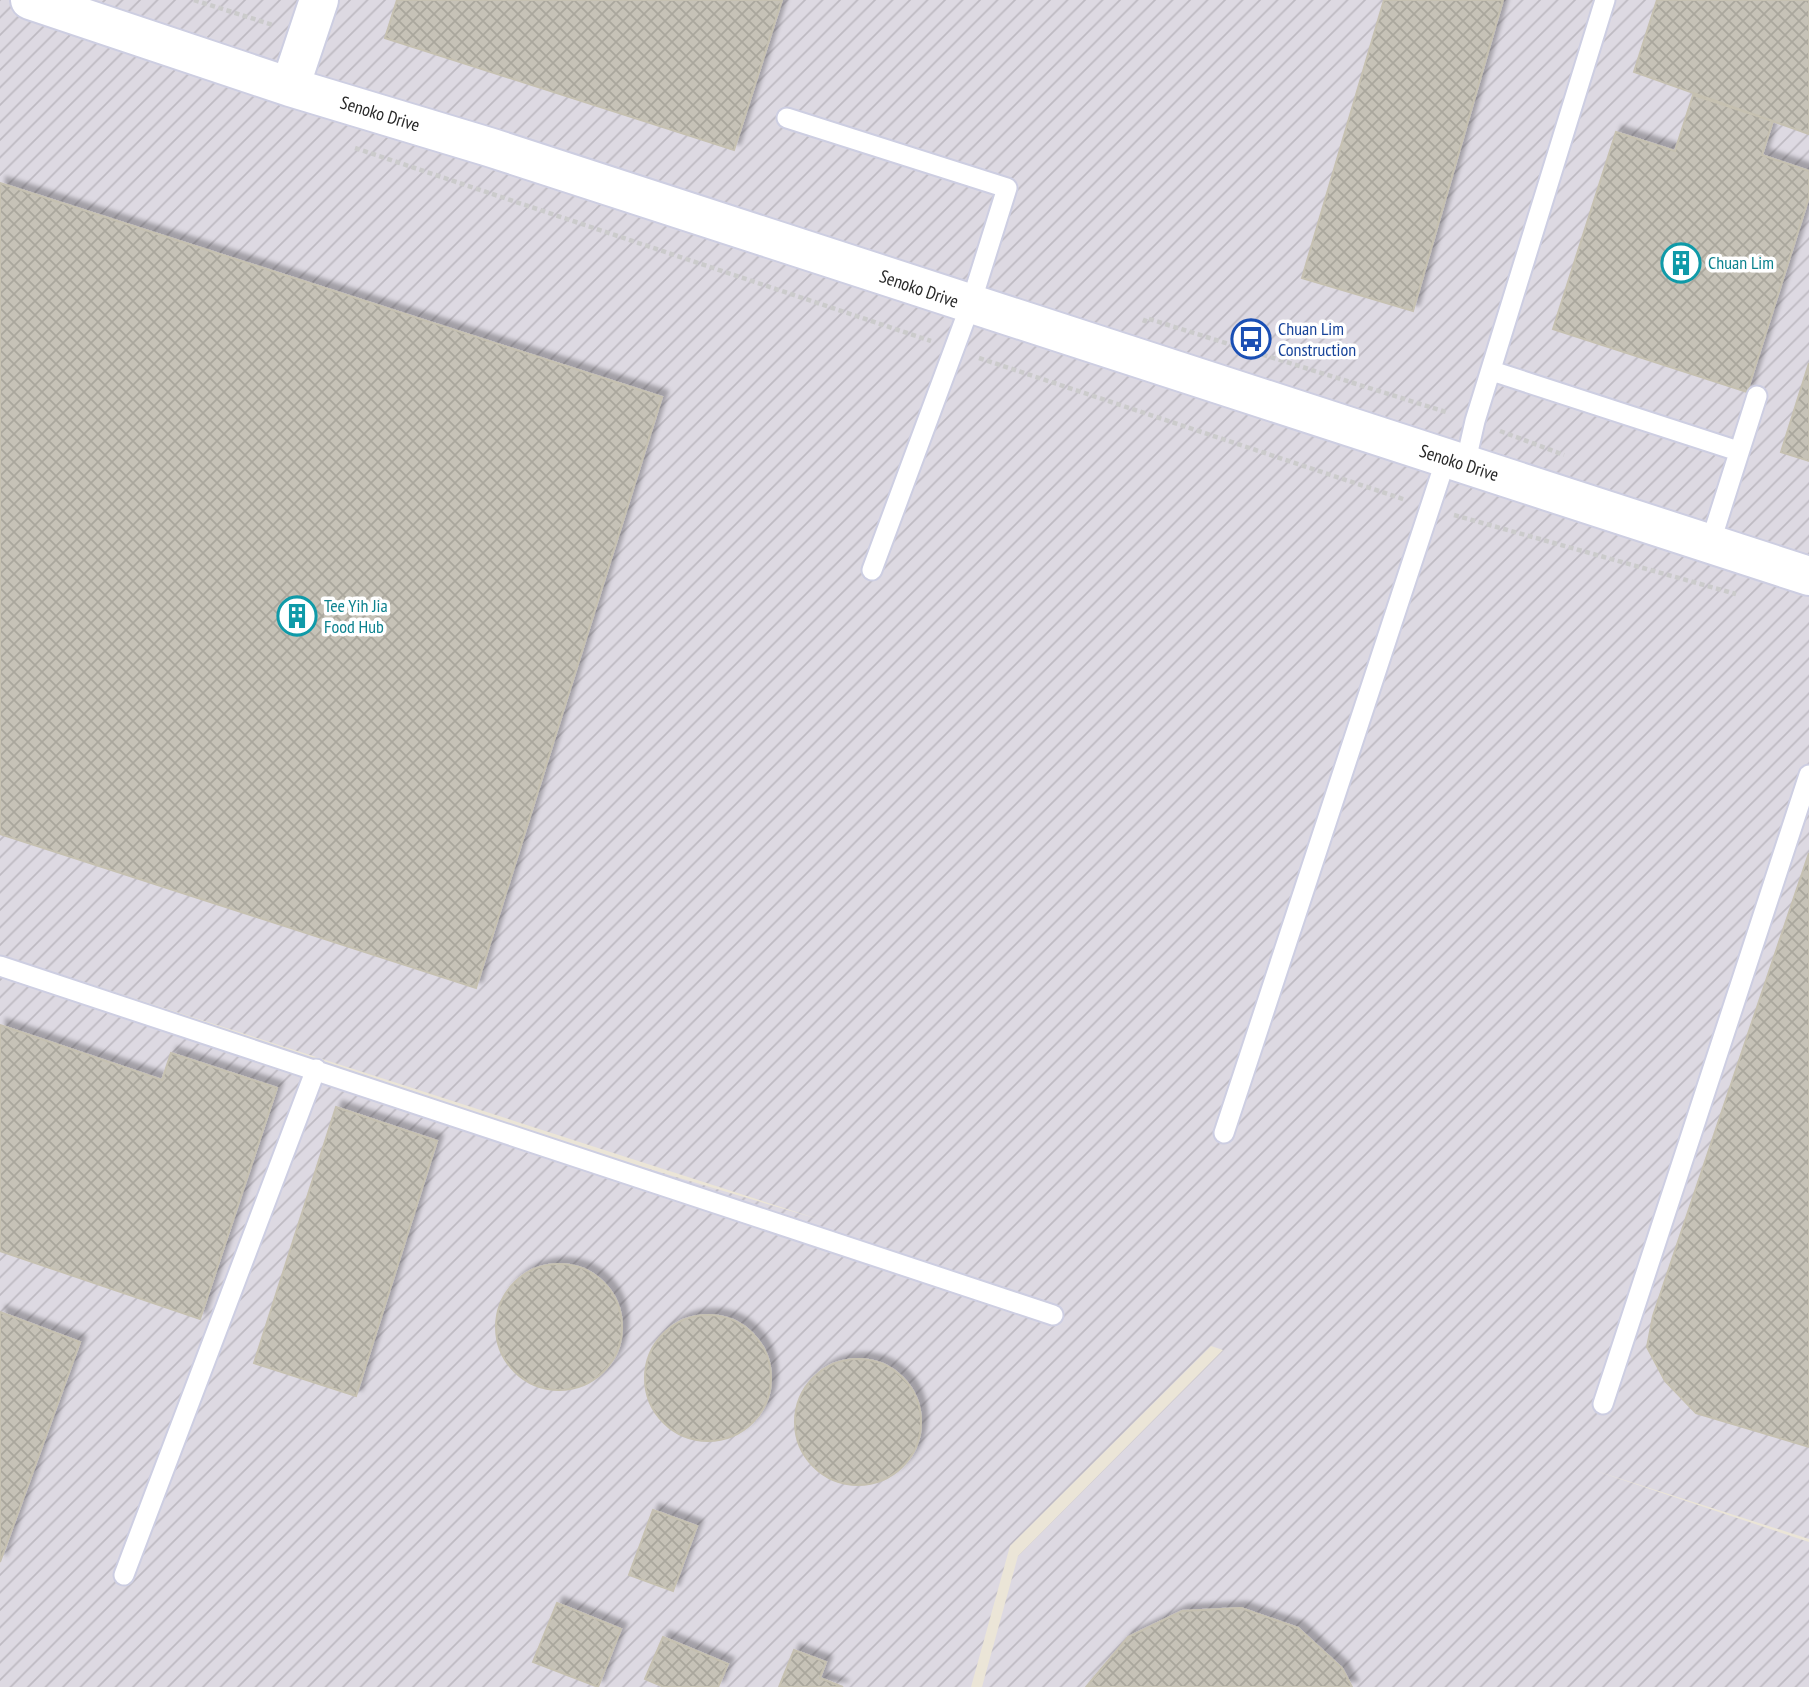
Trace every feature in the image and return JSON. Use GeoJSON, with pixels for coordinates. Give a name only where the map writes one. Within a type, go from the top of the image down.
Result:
{"type":"FeatureCollection","features":[{"type":"Feature","properties":{"kind":"street","name":"Senoko Drive"},"geometry":{"type":"LineString","coordinates":[[30,0],[290,87],[489,147],[970,306],[1809,576]]}},
{"type":"Feature","properties":{"kind":"street"},"geometry":{"type":"LineString","coordinates":[[290,87],[319,0]]}},
{"type":"Feature","properties":{"kind":"lane"},"geometry":{"type":"LineString","coordinates":[[1224,1133],[1430,509],[1455,462],[1492,371],[1605,0]]}},
{"type":"Feature","properties":{"kind":"lane"},"geometry":{"type":"LineString","coordinates":[[788,118],[1007,188],[970,306],[872,570]]}},
{"type":"Feature","properties":{"kind":"lane"},"geometry":{"type":"LineString","coordinates":[[1492,371],[1738,452]]}},
{"type":"Feature","properties":{"kind":"lane"},"geometry":{"type":"LineString","coordinates":[[1710,544],[1757,396]]}},
{"type":"Feature","properties":{"kind":"lane"},"geometry":{"type":"LineString","coordinates":[[1603,1404],[1809,775]]}},
{"type":"Feature","properties":{"kind":"lane"},"geometry":{"type":"LineString","coordinates":[[0,966],[1053,1315]]}},
{"type":"Feature","properties":{"kind":"lane"},"geometry":{"type":"LineString","coordinates":[[124,1575],[316,1069]]}},
{"type":"Feature","properties":{"kind":"path"},"geometry":{"type":"LineString","coordinates":[[194,0],[307,36]]}},
{"type":"Feature","properties":{"kind":"path"},"geometry":{"type":"LineString","coordinates":[[349,146],[1430,509],[1744,596]]}},
{"type":"Feature","properties":{"kind":"shaded area"},"geometry":{"type":"Polygon","coordinates":[[[0,0],[1809,0],[1809,1539],[1590,1469],[1809,1542],[1809,1687],[982,1687],[1018,1556],[1223,1350],[1211,1346],[1010,1546],[971,1687],[0,1687],[0,977],[818,1219],[0,955],[0,0]]]}},
{"type":"Feature","properties":{"kind":"building"},"geometry":{"type":"Polygon","coordinates":[[[397,0],[782,0],[734,150],[385,38],[397,0]]]}},
{"type":"Feature","properties":{"kind":"building"},"geometry":{"type":"Polygon","coordinates":[[[1384,0],[1503,0],[1413,311],[1302,278],[1384,0]]]}},
{"type":"Feature","properties":{"kind":"building"},"geometry":{"type":"Polygon","coordinates":[[[1657,0],[1809,0],[1809,134],[1634,72],[1657,0]]]}},
{"type":"Feature","properties":{"kind":"building","name":"Chuan Lim"},"geometry":{"type":"Polygon","coordinates":[[[1693,95],[1773,121],[1762,155],[1809,171],[1809,197],[1747,392],[1553,329],[1616,132],[1675,151],[1693,95]]]}},
{"type":"Feature","properties":{"kind":"building","name":"Tee Yih Jia Food Hub"},"geometry":{"type":"Polygon","coordinates":[[[0,183],[662,397],[476,988],[0,834],[0,183]]]}},
{"type":"Feature","properties":{"kind":"building"},"geometry":{"type":"Polygon","coordinates":[[[1809,363],[1809,461],[1781,452],[1809,363]]]}},
{"type":"Feature","properties":{"kind":"building"},"geometry":{"type":"Polygon","coordinates":[[[1809,853],[1809,1447],[1696,1413],[1665,1381],[1647,1347],[1653,1316],[1809,853]]]}},
{"type":"Feature","properties":{"kind":"building"},"geometry":{"type":"Polygon","coordinates":[[[0,1025],[162,1080],[171,1053],[277,1088],[200,1319],[0,1251],[0,1025]]]}},
{"type":"Feature","properties":{"kind":"building"},"geometry":{"type":"Polygon","coordinates":[[[336,1107],[437,1141],[356,1396],[254,1363],[336,1107]]]}},
{"type":"Feature","properties":{"kind":"building"},"geometry":{"type":"Polygon","coordinates":[[[559,1264],[583,1268],[604,1282],[618,1303],[622,1327],[618,1351],[604,1372],[583,1386],[559,1390],[535,1386],[514,1372],[500,1351],[496,1327],[500,1303],[514,1282],[535,1268],[559,1264]]]}},
{"type":"Feature","properties":{"kind":"building"},"geometry":{"type":"Polygon","coordinates":[[[0,1312],[80,1342],[0,1562],[0,1312]]]}},
{"type":"Feature","properties":{"kind":"building"},"geometry":{"type":"Polygon","coordinates":[[[708,1315],[732,1320],[753,1333],[766,1354],[771,1378],[766,1402],[753,1423],[732,1436],[708,1441],[684,1436],[663,1423],[650,1402],[645,1378],[650,1354],[663,1333],[684,1320],[708,1315]]]}},
{"type":"Feature","properties":{"kind":"building"},"geometry":{"type":"Polygon","coordinates":[[[858,1359],[882,1363],[903,1377],[917,1398],[921,1422],[917,1446],[903,1467],[882,1481],[858,1485],[834,1481],[813,1467],[799,1446],[795,1422],[799,1398],[813,1377],[834,1363],[858,1359]]]}},
{"type":"Feature","properties":{"kind":"building"},"geometry":{"type":"Polygon","coordinates":[[[653,1510],[697,1526],[673,1591],[629,1575],[653,1510]]]}},
{"type":"Feature","properties":{"kind":"building"},"geometry":{"type":"Polygon","coordinates":[[[557,1603],[621,1629],[598,1687],[533,1662],[557,1603]]]}},
{"type":"Feature","properties":{"kind":"building"},"geometry":{"type":"Polygon","coordinates":[[[1241,1608],[1298,1628],[1342,1668],[1352,1687],[1086,1687],[1128,1637],[1182,1611],[1241,1608]]]}},
{"type":"Feature","properties":{"kind":"building"},"geometry":{"type":"Polygon","coordinates":[[[663,1637],[728,1664],[718,1687],[664,1687],[645,1679],[663,1637]]]}},
{"type":"Feature","properties":{"kind":"building"},"geometry":{"type":"Polygon","coordinates":[[[794,1650],[826,1662],[820,1678],[843,1687],[779,1687],[794,1650]]]}},
{"type":"Feature","properties":{"kind":"place","name":"Chuan Lim"},"geometry":{"type":"Point","coordinates":[1681,263]}},
{"type":"Feature","properties":{"kind":"place","name":"Chuan Lim Construction"},"geometry":{"type":"Point","coordinates":[1251,339]}},
{"type":"Feature","properties":{"kind":"place","name":"Tee Yih Jia Food Hub"},"geometry":{"type":"Point","coordinates":[297,616]}}]}
